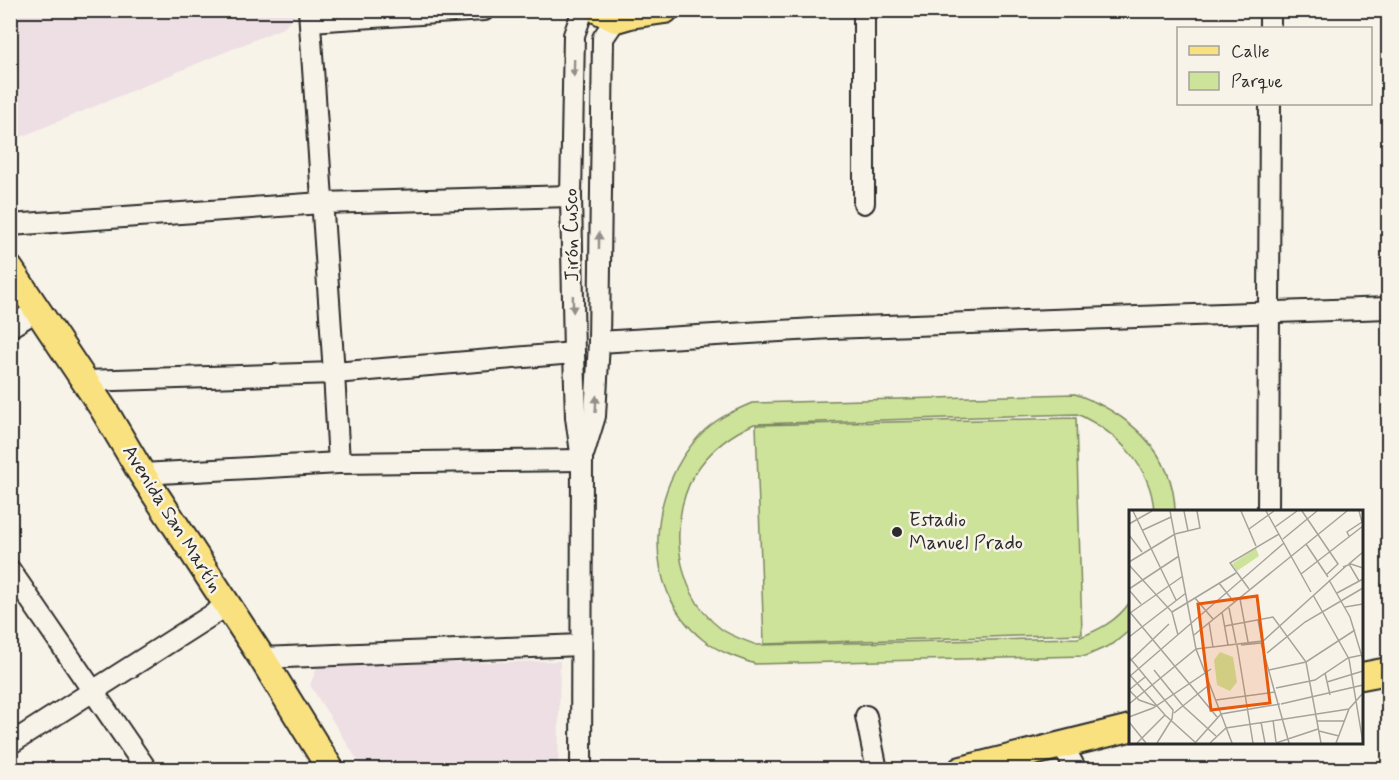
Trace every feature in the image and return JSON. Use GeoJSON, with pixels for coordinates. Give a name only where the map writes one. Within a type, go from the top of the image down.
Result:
{"type":"FeatureCollection","features":[{"type":"Feature","properties":{"kind":"main road"},"geometry":{"type":"LineString","coordinates":[[607,15],[630,15],[665,10]]}},
{"type":"Feature","properties":{"kind":"main road","name":"Avenida San Martín"},"geometry":{"type":"LineString","coordinates":[[10,270],[85,381],[331,770]]}},
{"type":"Feature","properties":{"kind":"main road"},"geometry":{"type":"LineString","coordinates":[[1363,676],[1389,671]]}},
{"type":"Feature","properties":{"kind":"main road"},"geometry":{"type":"LineString","coordinates":[[961,770],[1129,728]]}},
{"type":"Feature","properties":{"kind":"street"},"geometry":{"type":"LineString","coordinates":[[339,463],[309,16],[484,10]]}},
{"type":"Feature","properties":{"kind":"street","name":"Jirón Cusco"},"geometry":{"type":"LineString","coordinates":[[581,770],[582,460],[576,417],[571,196],[574,35],[583,10]]}},
{"type":"Feature","properties":{"kind":"street"},"geometry":{"type":"LineString","coordinates":[[864,10],[864,203]]}},
{"type":"Feature","properties":{"kind":"street"},"geometry":{"type":"LineString","coordinates":[[1270,10],[1270,27]]}},
{"type":"Feature","properties":{"kind":"street","name":"Jirón Cusco"},"geometry":{"type":"LineString","coordinates":[[582,460],[595,416],[599,342],[603,38],[607,15]]}},
{"type":"Feature","properties":{"kind":"street"},"geometry":{"type":"LineString","coordinates":[[1268,510],[1270,105]]}},
{"type":"Feature","properties":{"kind":"street"},"geometry":{"type":"LineString","coordinates":[[10,225],[322,203],[571,196]]}},
{"type":"Feature","properties":{"kind":"street"},"geometry":{"type":"LineString","coordinates":[[599,342],[831,328],[1389,308]]}},
{"type":"Feature","properties":{"kind":"street"},"geometry":{"type":"LineString","coordinates":[[10,327],[36,311]]}},
{"type":"Feature","properties":{"kind":"street"},"geometry":{"type":"LineString","coordinates":[[85,381],[334,374],[574,353]]}},
{"type":"Feature","properties":{"kind":"street"},"geometry":{"type":"LineString","coordinates":[[142,474],[339,463],[582,460]]}},
{"type":"Feature","properties":{"kind":"street"},"geometry":{"type":"LineString","coordinates":[[10,570],[147,770]]}},
{"type":"Feature","properties":{"kind":"street"},"geometry":{"type":"LineString","coordinates":[[10,744],[226,606]]}},
{"type":"Feature","properties":{"kind":"street"},"geometry":{"type":"LineString","coordinates":[[262,658],[581,645]]}},
{"type":"Feature","properties":{"kind":"street"},"geometry":{"type":"LineString","coordinates":[[866,716],[877,770]]}},
{"type":"Feature","properties":{"kind":"street"},"geometry":{"type":"LineString","coordinates":[[1062,744],[1076,770]]}},
{"type":"Feature","properties":{"kind":"shaded area"},"geometry":{"type":"Polygon","coordinates":[[[11,10],[299,11],[285,27],[11,141],[11,10]]]}},
{"type":"Feature","properties":{"kind":"shaded area"},"geometry":{"type":"Polygon","coordinates":[[[560,661],[558,769],[363,769],[310,685],[318,665],[560,661]]]}},
{"type":"Feature","properties":{"kind":"green space"},"geometry":{"type":"Polygon","coordinates":[[[1075,394],[1112,412],[1144,437],[1157,453],[1166,470],[1173,490],[1175,510],[1154,510],[1146,479],[1129,452],[1105,430],[1077,414],[754,424],[725,441],[700,466],[689,485],[682,506],[679,528],[684,573],[692,594],[704,613],[724,631],[757,645],[1078,638],[1107,624],[1129,603],[1129,631],[1113,644],[1086,656],[755,664],[721,651],[702,639],[682,618],[668,593],[660,566],[658,538],[661,509],[670,482],[683,456],[701,434],[731,412],[752,403],[1075,394]]]}},
{"type":"Feature","properties":{"kind":"green space"},"geometry":{"type":"Polygon","coordinates":[[[1076,418],[1082,634],[764,644],[756,425],[1076,418]]]}},
{"type":"Feature","properties":{"kind":"place","name":"Estadio Manuel Prado"},"geometry":{"type":"Point","coordinates":[897,532]}}]}
